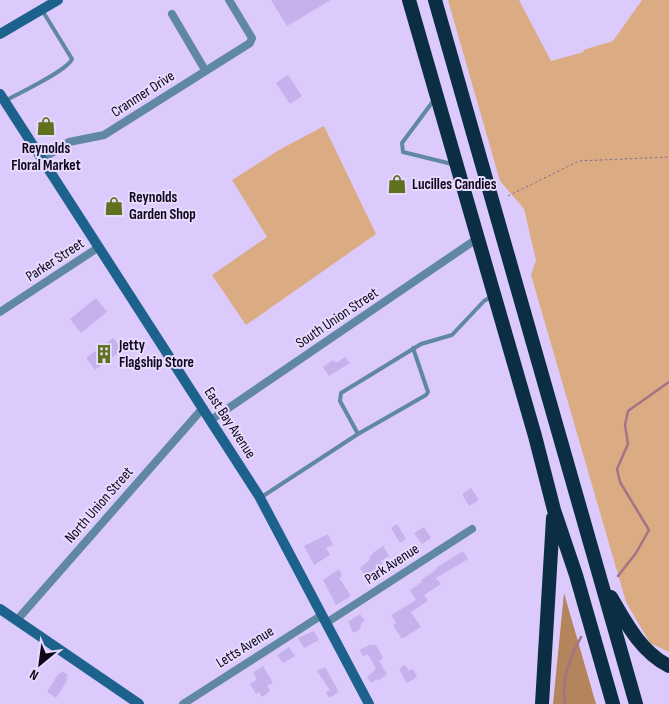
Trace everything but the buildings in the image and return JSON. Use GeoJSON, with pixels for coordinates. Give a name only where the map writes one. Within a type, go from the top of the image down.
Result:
{"type":"FeatureCollection","features":[{"type":"Feature","properties":{"kind":"highway"},"geometry":{"type":"LineString","coordinates":[[409,0],[554,510],[576,575],[613,704]]}},
{"type":"Feature","properties":{"kind":"highway"},"geometry":{"type":"LineString","coordinates":[[435,0],[636,704]]}},
{"type":"Feature","properties":{"kind":"highway"},"geometry":{"type":"LineString","coordinates":[[542,704],[554,510]]}},
{"type":"Feature","properties":{"kind":"highway"},"geometry":{"type":"LineString","coordinates":[[599,575],[637,639],[655,657],[669,666]]}},
{"type":"Feature","properties":{"kind":"street"},"geometry":{"type":"LineString","coordinates":[[0,34],[58,0]]}},
{"type":"Feature","properties":{"kind":"street","name":"Cranmer Drive"},"geometry":{"type":"LineString","coordinates":[[42,159],[69,142],[104,135],[250,43],[252,38],[229,0]]}},
{"type":"Feature","properties":{"kind":"street"},"geometry":{"type":"LineString","coordinates":[[172,14],[205,70]]}},
{"type":"Feature","properties":{"kind":"street","name":"East Bay Avenue"},"geometry":{"type":"LineString","coordinates":[[3,102],[42,159],[260,498],[369,704]]}},
{"type":"Feature","properties":{"kind":"street","name":"South Union Street"},"geometry":{"type":"LineString","coordinates":[[211,420],[478,238]]}},
{"type":"Feature","properties":{"kind":"street","name":"Parker Street"},"geometry":{"type":"LineString","coordinates":[[0,312],[99,247]]}},
{"type":"Feature","properties":{"kind":"street","name":"North Union Street"},"geometry":{"type":"LineString","coordinates":[[17,620],[203,408]]}},
{"type":"Feature","properties":{"kind":"street","name":"Park Avenue"},"geometry":{"type":"LineString","coordinates":[[324,619],[472,529]]}},
{"type":"Feature","properties":{"kind":"street"},"geometry":{"type":"LineString","coordinates":[[0,610],[139,704]]}},
{"type":"Feature","properties":{"kind":"street","name":"Letts Avenue"},"geometry":{"type":"LineString","coordinates":[[183,704],[324,619]]}},
{"type":"Feature","properties":{"kind":"lane"},"geometry":{"type":"LineString","coordinates":[[3,102],[61,70],[72,59],[42,10]]}},
{"type":"Feature","properties":{"kind":"lane"},"geometry":{"type":"LineString","coordinates":[[437,97],[402,143],[401,148],[403,152],[456,165]]}},
{"type":"Feature","properties":{"kind":"lane"},"geometry":{"type":"LineString","coordinates":[[358,434],[340,401],[341,393],[413,348],[452,335],[484,301],[494,295]]}},
{"type":"Feature","properties":{"kind":"lane"},"geometry":{"type":"LineString","coordinates":[[260,498],[358,434],[428,392],[413,348]]}},
{"type":"Feature","properties":{"kind":"path"},"geometry":{"type":"LineString","coordinates":[[508,196],[579,161],[669,157]]}},
{"type":"Feature","properties":{"kind":"shaded area"},"geometry":{"type":"Polygon","coordinates":[[[448,0],[519,0],[551,61],[584,52],[583,50],[613,41],[642,0],[669,0],[669,652],[650,643],[626,602],[531,275],[536,260],[524,209],[500,181],[448,0]]]}},
{"type":"Feature","properties":{"kind":"shaded area"},"geometry":{"type":"Polygon","coordinates":[[[324,126],[376,234],[246,325],[212,275],[267,237],[232,180],[279,150],[324,126]]]}},
{"type":"Feature","properties":{"kind":"shaded area"},"geometry":{"type":"Polygon","coordinates":[[[564,593],[596,704],[553,704],[564,593]]]}},
{"type":"Feature","properties":{"kind":"waterway"},"geometry":{"type":"LineString","coordinates":[[618,576],[636,553],[649,530],[620,482],[617,469],[628,444],[625,425],[628,411],[669,382]]}},
{"type":"Feature","properties":{"kind":"waterway"},"geometry":{"type":"LineString","coordinates":[[565,704],[565,677],[581,637]]}},
{"type":"Feature","properties":{"kind":"place","name":"Reynolds Floral Market"},"geometry":{"type":"Point","coordinates":[46,126]}},
{"type":"Feature","properties":{"kind":"place","name":"Lucilles Candies"},"geometry":{"type":"Point","coordinates":[397,184]}},
{"type":"Feature","properties":{"kind":"place","name":"Reynolds Garden Shop"},"geometry":{"type":"Point","coordinates":[114,206]}},
{"type":"Feature","properties":{"kind":"place","name":"Jetty Flagship Store"},"geometry":{"type":"Point","coordinates":[104,354]}}]}
